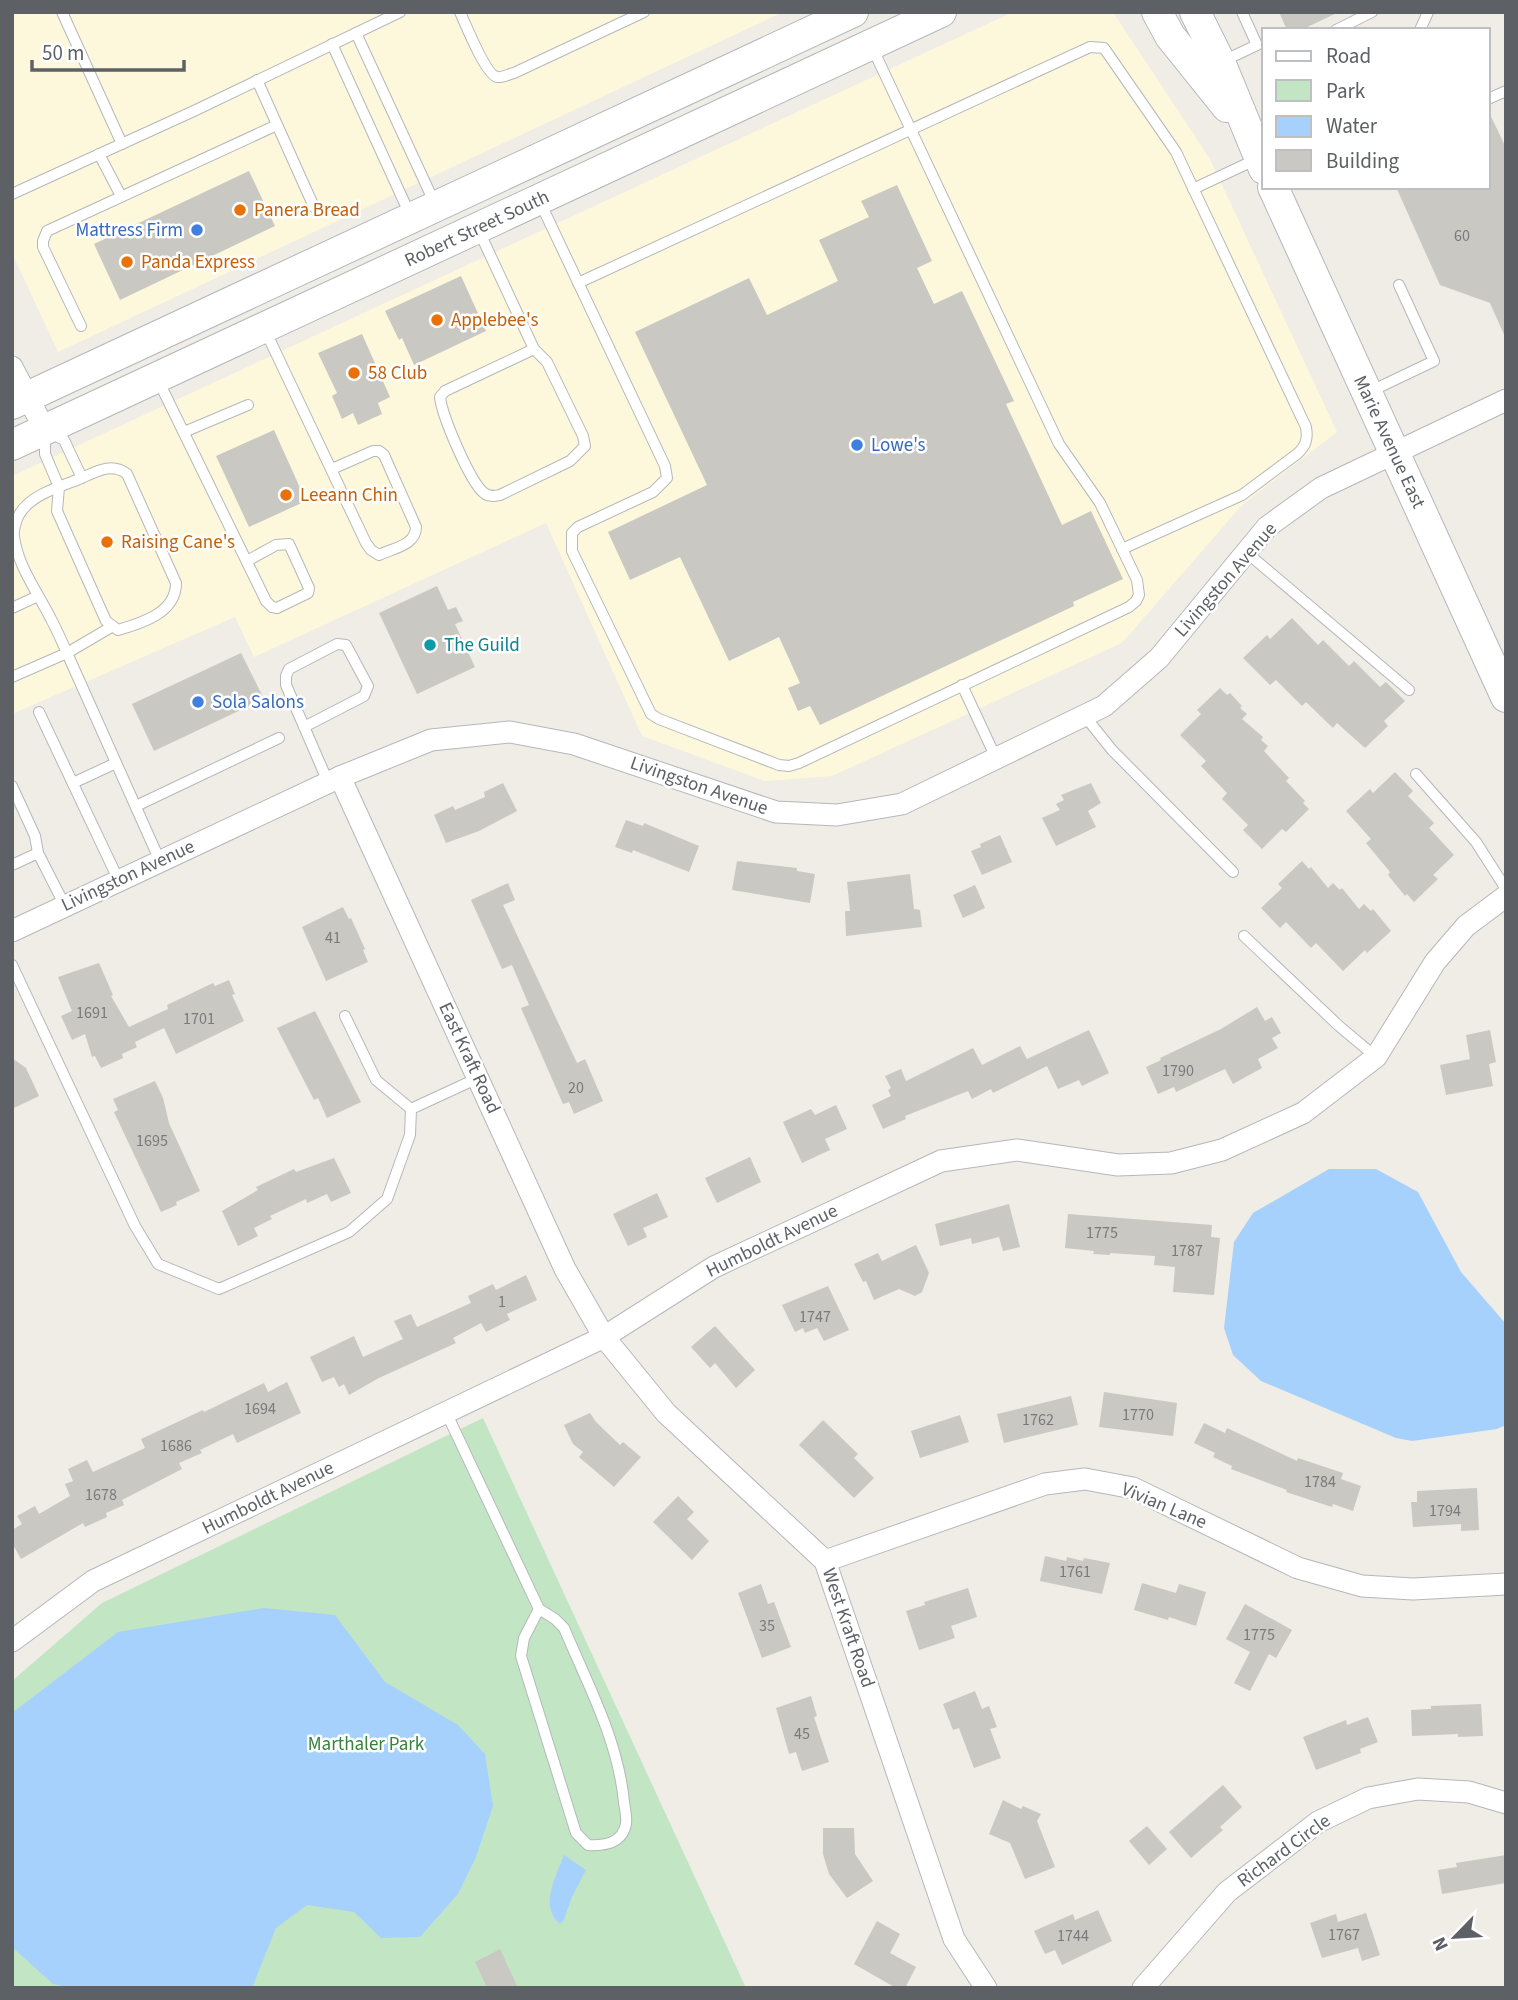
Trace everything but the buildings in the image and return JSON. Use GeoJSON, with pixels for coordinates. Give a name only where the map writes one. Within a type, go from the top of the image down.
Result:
{"type":"FeatureCollection","features":[{"type":"Feature","properties":{"kind":"main road","name":"Robert Street South"},"geometry":{"type":"LineString","coordinates":[[19,401],[853,12]]}},
{"type":"Feature","properties":{"kind":"main road","name":"Robert Street South"},"geometry":{"type":"LineString","coordinates":[[12,445],[941,12]]}},
{"type":"Feature","properties":{"kind":"main road"},"geometry":{"type":"LineString","coordinates":[[1157,12],[1170,36],[1208,81],[1258,149]]}},
{"type":"Feature","properties":{"kind":"main road"},"geometry":{"type":"LineString","coordinates":[[1195,12],[1258,149]]}},
{"type":"Feature","properties":{"kind":"main road","name":"Marie Avenue East"},"geometry":{"type":"LineString","coordinates":[[1274,189],[1506,697]]}},
{"type":"Feature","properties":{"kind":"street"},"geometry":{"type":"LineString","coordinates":[[12,367],[19,401],[45,430]]}},
{"type":"Feature","properties":{"kind":"street","name":"Livingston Avenue"},"geometry":{"type":"LineString","coordinates":[[12,931],[334,780],[431,740],[510,732],[574,744],[776,812],[837,815],[902,803],[1104,706],[1159,658],[1267,527],[1321,488],[1506,400]]}},
{"type":"Feature","properties":{"kind":"street","name":"East Kraft Road"},"geometry":{"type":"LineString","coordinates":[[334,780],[478,1078],[565,1269],[604,1337]]}},
{"type":"Feature","properties":{"kind":"street","name":"Humboldt Avenue"},"geometry":{"type":"LineString","coordinates":[[12,1641],[93,1581],[604,1337],[714,1266],[941,1161],[1017,1150],[1118,1165],[1171,1163],[1223,1150],[1303,1113],[1376,1057],[1435,962],[1466,926],[1506,896]]}},
{"type":"Feature","properties":{"kind":"street","name":"West Kraft Road"},"geometry":{"type":"LineString","coordinates":[[604,1337],[666,1413],[825,1561],[954,1939],[986,1988]]}},
{"type":"Feature","properties":{"kind":"street","name":"Vivian Lane"},"geometry":{"type":"LineString","coordinates":[[825,1561],[1045,1484],[1085,1479],[1133,1488],[1298,1568],[1362,1586],[1413,1589],[1506,1584]]}},
{"type":"Feature","properties":{"kind":"street","name":"Richard Circle"},"geometry":{"type":"LineString","coordinates":[[1143,1988],[1227,1892],[1318,1822],[1368,1798],[1418,1789],[1469,1791],[1506,1803]]}},
{"type":"Feature","properties":{"kind":"lane"},"geometry":{"type":"LineString","coordinates":[[62,12],[122,144]]}},
{"type":"Feature","properties":{"kind":"lane"},"geometry":{"type":"LineString","coordinates":[[12,194],[400,12]]}},
{"type":"Feature","properties":{"kind":"lane"},"geometry":{"type":"LineString","coordinates":[[460,12],[485,65],[492,75],[498,77],[514,73],[644,12]]}},
{"type":"Feature","properties":{"kind":"lane"},"geometry":{"type":"LineString","coordinates":[[1220,62],[1261,47],[1242,12]]}},
{"type":"Feature","properties":{"kind":"lane"},"geometry":{"type":"LineString","coordinates":[[1340,28],[1372,12]]}},
{"type":"Feature","properties":{"kind":"lane"},"geometry":{"type":"LineString","coordinates":[[1421,28],[1428,12]]}},
{"type":"Feature","properties":{"kind":"lane"},"geometry":{"type":"LineString","coordinates":[[356,33],[423,212]]}},
{"type":"Feature","properties":{"kind":"lane"},"geometry":{"type":"LineString","coordinates":[[332,44],[423,212]]}},
{"type":"Feature","properties":{"kind":"lane"},"geometry":{"type":"LineString","coordinates":[[539,200],[664,466],[667,478],[653,492],[578,527],[572,533],[570,541],[572,551],[652,713],[659,719],[789,766],[1129,607],[1139,595],[1137,580],[1100,503],[1059,444],[871,45]]}},
{"type":"Feature","properties":{"kind":"lane"},"geometry":{"type":"LineString","coordinates":[[578,283],[1097,46],[1111,54],[1176,152],[1302,417],[1307,438],[1297,454],[1242,495],[1122,550]]}},
{"type":"Feature","properties":{"kind":"lane"},"geometry":{"type":"LineString","coordinates":[[257,80],[314,207]]}},
{"type":"Feature","properties":{"kind":"lane"},"geometry":{"type":"LineString","coordinates":[[1490,98],[1506,91]]}},
{"type":"Feature","properties":{"kind":"lane"},"geometry":{"type":"LineString","coordinates":[[81,326],[43,247],[43,240],[51,228],[277,125]]}},
{"type":"Feature","properties":{"kind":"lane"},"geometry":{"type":"LineString","coordinates":[[1193,189],[1258,149]]}},
{"type":"Feature","properties":{"kind":"lane"},"geometry":{"type":"LineString","coordinates":[[99,154],[121,196]]}},
{"type":"Feature","properties":{"kind":"lane"},"geometry":{"type":"LineString","coordinates":[[478,229],[534,349],[547,362],[583,436],[585,446],[570,461],[500,495],[489,496],[473,480],[442,410],[440,397],[446,391],[534,349]]}},
{"type":"Feature","properties":{"kind":"lane"},"geometry":{"type":"LineString","coordinates":[[1367,393],[1434,361],[1399,285]]}},
{"type":"Feature","properties":{"kind":"lane"},"geometry":{"type":"LineString","coordinates":[[264,328],[371,550],[379,555],[413,540],[416,535],[415,527],[384,455],[373,451],[332,469]]}},
{"type":"Feature","properties":{"kind":"lane"},"geometry":{"type":"LineString","coordinates":[[157,378],[266,601],[277,608],[308,593],[309,588],[289,544],[275,545],[247,561]]}},
{"type":"Feature","properties":{"kind":"lane"},"geometry":{"type":"LineString","coordinates":[[184,432],[248,405]]}},
{"type":"Feature","properties":{"kind":"lane"},"geometry":{"type":"LineString","coordinates":[[82,478],[64,440],[45,430],[45,454],[59,487],[57,510],[106,621],[118,629],[125,628],[162,612],[176,593],[176,583],[127,474],[120,469],[104,468],[82,478],[59,487],[27,505],[18,516],[13,534],[19,555],[67,653],[160,861]]}},
{"type":"Feature","properties":{"kind":"lane"},"geometry":{"type":"LineString","coordinates":[[1246,552],[1409,690]]}},
{"type":"Feature","properties":{"kind":"lane"},"geometry":{"type":"LineString","coordinates":[[12,608],[38,596]]}},
{"type":"Feature","properties":{"kind":"lane"},"geometry":{"type":"LineString","coordinates":[[12,677],[67,653],[113,626]]}},
{"type":"Feature","properties":{"kind":"lane"},"geometry":{"type":"LineString","coordinates":[[304,727],[364,696],[368,686],[346,645],[337,644],[289,669],[286,676],[286,685],[304,727],[334,780]]}},
{"type":"Feature","properties":{"kind":"lane"},"geometry":{"type":"LineString","coordinates":[[962,685],[996,758]]}},
{"type":"Feature","properties":{"kind":"lane"},"geometry":{"type":"LineString","coordinates":[[39,712],[119,881]]}},
{"type":"Feature","properties":{"kind":"lane"},"geometry":{"type":"LineString","coordinates":[[1084,715],[1112,750],[1233,872]]}},
{"type":"Feature","properties":{"kind":"lane"},"geometry":{"type":"LineString","coordinates":[[136,806],[279,738]]}},
{"type":"Feature","properties":{"kind":"lane"},"geometry":{"type":"LineString","coordinates":[[73,783],[116,763]]}},
{"type":"Feature","properties":{"kind":"lane"},"geometry":{"type":"LineString","coordinates":[[1416,774],[1476,842],[1506,889]]}},
{"type":"Feature","properties":{"kind":"lane"},"geometry":{"type":"LineString","coordinates":[[12,786],[35,836],[38,853],[65,906]]}},
{"type":"Feature","properties":{"kind":"lane"},"geometry":{"type":"LineString","coordinates":[[12,865],[38,853]]}},
{"type":"Feature","properties":{"kind":"lane"},"geometry":{"type":"LineString","coordinates":[[1244,936],[1339,1026],[1376,1057]]}},
{"type":"Feature","properties":{"kind":"lane"},"geometry":{"type":"LineString","coordinates":[[12,965],[135,1226],[158,1264],[219,1289],[349,1232],[387,1199],[410,1135],[411,1109]]}},
{"type":"Feature","properties":{"kind":"lane"},"geometry":{"type":"LineString","coordinates":[[345,1016],[376,1080],[411,1109]]}},
{"type":"Feature","properties":{"kind":"lane"},"geometry":{"type":"LineString","coordinates":[[411,1109],[478,1078]]}},
{"type":"Feature","properties":{"kind":"lane"},"geometry":{"type":"LineString","coordinates":[[446,1412],[539,1609],[564,1628],[611,1737],[621,1777],[626,1824],[620,1838],[605,1846],[587,1844],[576,1833],[524,1671],[521,1656],[524,1638],[539,1609]]}},
{"type":"Feature","properties":{"kind":"shaded area"},"geometry":{"type":"Polygon","coordinates":[[[12,12],[783,12],[58,352],[12,253],[12,12]]]}},
{"type":"Feature","properties":{"kind":"shaded area"},"geometry":{"type":"Polygon","coordinates":[[[1013,12],[1113,12],[1210,159],[1337,432],[1243,504],[1122,643],[832,776],[765,781],[642,736],[546,523],[254,657],[235,617],[12,714],[12,476],[1013,12]]]}},
{"type":"Feature","properties":{"kind":"green space","name":"Marthaler Park"},"geometry":{"type":"Polygon","coordinates":[[[483,1418],[746,1988],[12,1988],[12,1681],[102,1603],[483,1418]]]}},
{"type":"Feature","properties":{"kind":"water"},"geometry":{"type":"Polygon","coordinates":[[[1329,1169],[1376,1169],[1418,1192],[1461,1272],[1506,1324],[1506,1425],[1497,1429],[1412,1441],[1396,1438],[1261,1381],[1233,1355],[1224,1328],[1234,1242],[1253,1213],[1329,1169]]]}},
{"type":"Feature","properties":{"kind":"water"},"geometry":{"type":"Polygon","coordinates":[[[264,1608],[335,1615],[385,1682],[458,1725],[485,1754],[493,1806],[476,1857],[458,1894],[420,1937],[381,1938],[354,1912],[307,1905],[276,1928],[252,1988],[74,1988],[53,1984],[12,1947],[12,1713],[118,1632],[264,1608]]]}},
{"type":"Feature","properties":{"kind":"water"},"geometry":{"type":"Polygon","coordinates":[[[564,1855],[586,1870],[563,1922],[559,1923],[550,1908],[550,1899],[564,1855]]]}},
{"type":"Feature","properties":{"kind":"place","name":"Panera Bread"},"geometry":{"type":"Point","coordinates":[240,210]}},
{"type":"Feature","properties":{"kind":"place","name":"Mattress Firm"},"geometry":{"type":"Point","coordinates":[197,230]}},
{"type":"Feature","properties":{"kind":"place","name":"Panda Express"},"geometry":{"type":"Point","coordinates":[127,262]}},
{"type":"Feature","properties":{"kind":"place","name":"Applebee's"},"geometry":{"type":"Point","coordinates":[437,320]}},
{"type":"Feature","properties":{"kind":"place","name":"58 Club"},"geometry":{"type":"Point","coordinates":[354,373]}},
{"type":"Feature","properties":{"kind":"place","name":"Lowe's"},"geometry":{"type":"Point","coordinates":[857,445]}},
{"type":"Feature","properties":{"kind":"place","name":"Leeann Chin"},"geometry":{"type":"Point","coordinates":[286,495]}},
{"type":"Feature","properties":{"kind":"place","name":"Raising Cane's"},"geometry":{"type":"Point","coordinates":[107,542]}},
{"type":"Feature","properties":{"kind":"place","name":"The Guild"},"geometry":{"type":"Point","coordinates":[430,645]}},
{"type":"Feature","properties":{"kind":"place","name":"Sola Salons"},"geometry":{"type":"Point","coordinates":[198,702]}}]}
